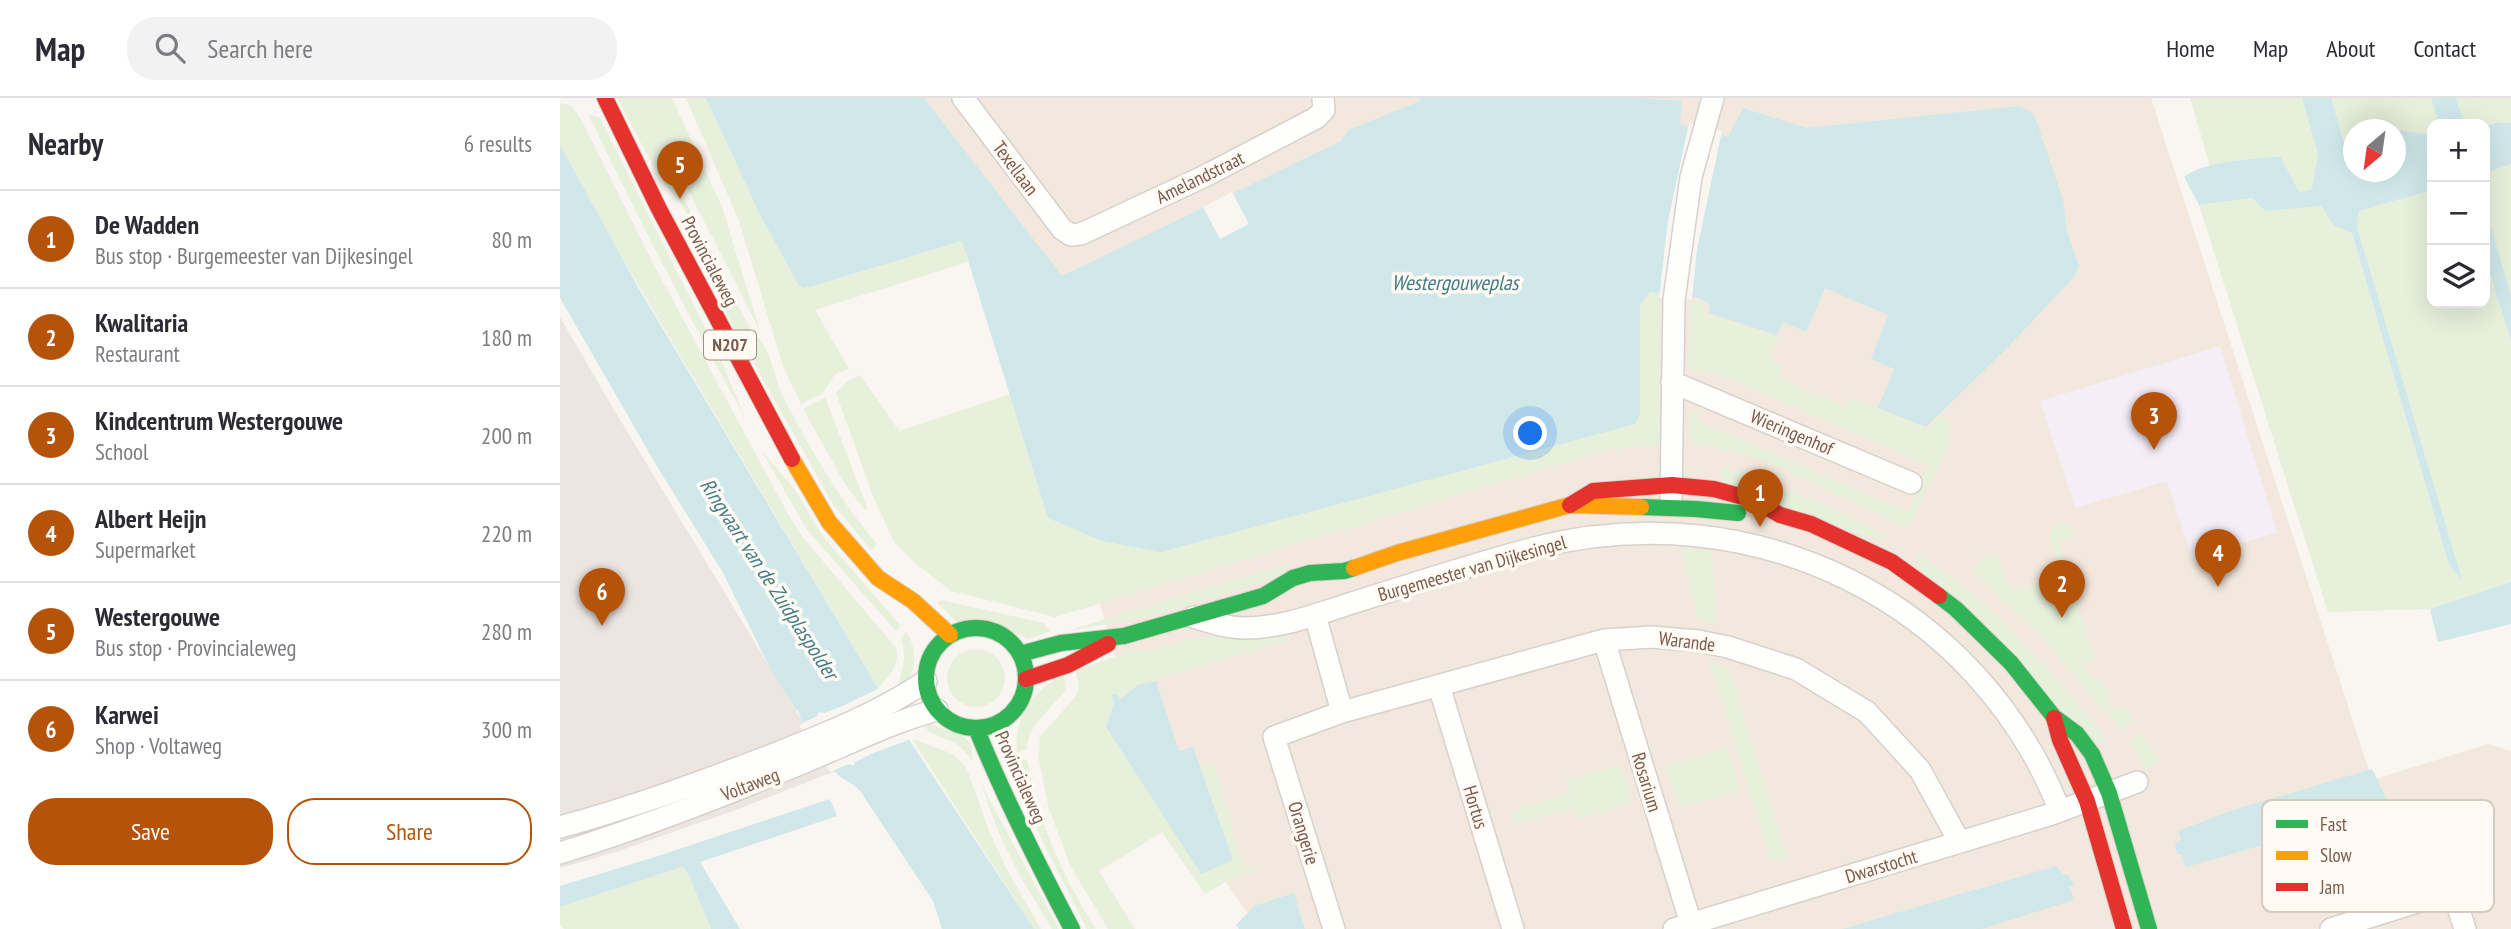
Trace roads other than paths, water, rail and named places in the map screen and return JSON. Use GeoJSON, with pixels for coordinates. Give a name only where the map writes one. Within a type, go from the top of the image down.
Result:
{"type":"FeatureCollection","features":[{"type":"Feature","properties":{"kind":"street","name":"Provincialeweg"},"geometry":{"type":"LineString","coordinates":[[605,98],[659,209],[810,492],[829,522],[878,578],[898,612]]}},
{"type":"Feature","properties":{"kind":"street"},"geometry":{"type":"LineString","coordinates":[[1671,506],[1674,300],[1691,177],[1713,98]]}},
{"type":"Feature","properties":{"kind":"street","name":"Texellaan"},"geometry":{"type":"LineString","coordinates":[[965,99],[1062,229],[1071,236]]}},
{"type":"Feature","properties":{"kind":"street","name":"Amelandstraat"},"geometry":{"type":"LineString","coordinates":[[1071,236],[1081,234],[1205,176],[1316,118],[1324,104]]}},
{"type":"Feature","properties":{"kind":"street","name":"Wieringenhof"},"geometry":{"type":"LineString","coordinates":[[1672,382],[1911,482]]}},
{"type":"Feature","properties":{"kind":"street","name":"Burgemeester van Dijkesingel"},"geometry":{"type":"LineString","coordinates":[[1020,654],[1060,643],[1124,636],[1192,617],[1263,596],[1293,578],[1310,573],[1344,571],[1397,553],[1570,505],[1593,491],[1672,485],[1714,488],[1754,500],[1780,514],[1811,524],[1892,562],[1956,609],[2011,663],[2054,717],[2077,734],[2092,754],[2109,793],[2149,929]]}},
{"type":"Feature","properties":{"kind":"street","name":"Burgemeester van Dijkesingel"},"geometry":{"type":"LineString","coordinates":[[1570,505],[1600,508],[1671,506],[1762,517],[1780,514]]}},
{"type":"Feature","properties":{"kind":"street","name":"Burgemeester van Dijkesingel"},"geometry":{"type":"LineString","coordinates":[[1192,617],[1231,628],[1281,624],[1535,548],[1609,534],[1662,533],[1717,538],[1810,561],[1849,578],[1927,630],[1952,651],[2007,711],[2046,777],[2060,811]]}},
{"type":"Feature","properties":{"kind":"street","name":"Burgemeester van Dijkesingel"},"geometry":{"type":"LineString","coordinates":[[1321,588],[1344,571]]}},
{"type":"Feature","properties":{"kind":"street","name":"Provincialeweg"},"geometry":{"type":"LineString","coordinates":[[878,578],[913,601],[950,635]]}},
{"type":"Feature","properties":{"kind":"street","name":"Burgemeester van Dijkesingel"},"geometry":{"type":"LineString","coordinates":[[1263,596],[1299,597]]}},
{"type":"Feature","properties":{"kind":"street"},"geometry":{"type":"LineString","coordinates":[[1315,615],[1342,712]]}},
{"type":"Feature","properties":{"kind":"street"},"geometry":{"type":"LineString","coordinates":[[963,629],[985,629],[1005,637],[1020,654],[1026,679],[1020,703],[1004,727],[976,728],[955,723],[937,710],[929,696],[926,681],[926,651],[950,635],[963,629]]}},
{"type":"Feature","properties":{"kind":"street","name":"Burgemeester van Dijkesingel"},"geometry":{"type":"LineString","coordinates":[[1026,679],[1068,665],[1124,636]]}},
{"type":"Feature","properties":{"kind":"street","name":"Warande"},"geometry":{"type":"LineString","coordinates":[[1274,737],[1342,712],[1604,640],[1652,636],[1698,641],[1728,647],[1796,669],[1867,712],[1920,770],[1959,841]]}},
{"type":"Feature","properties":{"kind":"street","name":"Rosarium"},"geometry":{"type":"LineString","coordinates":[[1604,640],[1682,927]]}},
{"type":"Feature","properties":{"kind":"street","name":"Voltaweg"},"geometry":{"type":"LineString","coordinates":[[894,713],[926,681]]}},
{"type":"Feature","properties":{"kind":"street","name":"Hortus"},"geometry":{"type":"LineString","coordinates":[[1439,686],[1513,929]]}},
{"type":"Feature","properties":{"kind":"street","name":"Voltaweg"},"geometry":{"type":"LineString","coordinates":[[560,853],[661,819],[894,713],[937,710]]}},
{"type":"Feature","properties":{"kind":"street","name":"Burgemeester van Dijkesingel"},"geometry":{"type":"LineString","coordinates":[[2054,717],[2060,740],[2087,801],[2124,929]]}},
{"type":"Feature","properties":{"kind":"street","name":"Provincialeweg"},"geometry":{"type":"LineString","coordinates":[[976,728],[996,778],[1072,929]]}},
{"type":"Feature","properties":{"kind":"street","name":"Orangerie"},"geometry":{"type":"LineString","coordinates":[[1274,737],[1334,929]]}},
{"type":"Feature","properties":{"kind":"street","name":"Voltaweg"},"geometry":{"type":"LineString","coordinates":[[560,826],[649,802],[804,752]]}},
{"type":"Feature","properties":{"kind":"street"},"geometry":{"type":"LineString","coordinates":[[2087,801],[2137,782]]}},
{"type":"Feature","properties":{"kind":"street","name":"Provincialeweg"},"geometry":{"type":"LineString","coordinates":[[1017,783],[1028,843]]}},
{"type":"Feature","properties":{"kind":"street","name":"Dwarstocht"},"geometry":{"type":"LineString","coordinates":[[1682,927],[2087,801]]}},
{"type":"Feature","properties":{"kind":"street"},"geometry":{"type":"LineString","coordinates":[[560,826],[560,836]]}},
{"type":"Feature","properties":{"kind":"street"},"geometry":{"type":"LineString","coordinates":[[2331,929],[2385,912]]}},
{"type":"Feature","properties":{"kind":"street"},"geometry":{"type":"LineString","coordinates":[[2459,912],[2465,929]]}},
{"type":"Feature","properties":{"kind":"water","name":"Westergouweplas"},"geometry":{"type":"Polygon","coordinates":[[[706,98],[924,98],[1062,276],[1341,141],[1348,130],[1420,101],[1420,98],[1634,98],[1682,101],[1680,124],[1728,137],[1743,108],[1806,128],[2020,106],[2034,114],[2063,200],[2067,230],[2079,267],[2074,277],[2007,348],[1926,427],[1878,408],[1894,369],[1871,359],[1888,315],[1825,288],[1806,332],[1783,322],[1777,335],[1709,313],[1710,304],[1699,298],[1650,292],[1640,306],[1640,414],[1635,424],[1161,552],[1103,541],[1048,518],[962,241],[813,286],[799,286],[759,213],[706,98]]]}},
{"type":"Feature","properties":{"kind":"water"},"geometry":{"type":"Polygon","coordinates":[[[2302,98],[2331,98],[2343,139],[2343,182],[2406,182],[2406,131],[2427,134],[2427,191],[2359,211],[2357,227],[2462,580],[2449,565],[2352,233],[2334,226],[2321,206],[2265,211],[2252,198],[2199,205],[2184,177],[2193,171],[2216,164],[2280,156],[2299,192],[2312,189],[2318,154],[2302,98]]]}},
{"type":"Feature","properties":{"kind":"water"},"geometry":{"type":"Polygon","coordinates":[[[2431,98],[2456,98],[2462,119],[2437,119],[2431,98]]]}},
{"type":"Feature","properties":{"kind":"water"},"geometry":{"type":"Polygon","coordinates":[[[2511,123],[2511,164],[2490,171],[2490,125],[2511,123]]]}},
{"type":"Feature","properties":{"kind":"water","name":"Ringvaart van de Zuidplaspolder"},"geometry":{"type":"Polygon","coordinates":[[[560,145],[639,289],[878,688],[876,690],[1034,929],[942,929],[933,901],[860,791],[832,770],[814,744],[798,710],[773,674],[722,571],[658,468],[560,298],[560,145]]]}},
{"type":"Feature","properties":{"kind":"water"},"geometry":{"type":"Polygon","coordinates":[[[2490,225],[2511,295],[2511,341],[2490,274],[2490,225]]]}},
{"type":"Feature","properties":{"kind":"water"},"geometry":{"type":"Polygon","coordinates":[[[2511,582],[2511,624],[2438,642],[2430,609],[2511,582]]]}},
{"type":"Feature","properties":{"kind":"water"},"geometry":{"type":"Polygon","coordinates":[[[1156,681],[1179,751],[1193,747],[1233,860],[1201,874],[1106,727],[1114,703],[1112,695],[1117,694],[1119,700],[1138,685],[1156,681]]]}},
{"type":"Feature","properties":{"kind":"water"},"geometry":{"type":"Polygon","coordinates":[[[2372,769],[2387,800],[2267,800],[2372,769]]]}},
{"type":"Feature","properties":{"kind":"water"},"geometry":{"type":"Polygon","coordinates":[[[830,799],[837,816],[700,862],[740,929],[711,929],[687,871],[682,867],[560,907],[560,886],[830,799]]]}},
{"type":"Feature","properties":{"kind":"water"},"geometry":{"type":"Polygon","coordinates":[[[2262,802],[2262,845],[2186,867],[2182,854],[2177,854],[2175,843],[2181,839],[2178,831],[2262,802]]]}},
{"type":"Feature","properties":{"kind":"water"},"geometry":{"type":"Polygon","coordinates":[[[2056,866],[2063,874],[2069,875],[2074,886],[2069,887],[2074,900],[1982,929],[1842,929],[2056,866]]]}},
{"type":"Feature","properties":{"kind":"water"},"geometry":{"type":"Polygon","coordinates":[[[1294,893],[1305,929],[1239,929],[1236,925],[1254,906],[1294,893]]]}},
{"type":"Feature","properties":{"kind":"place","name":"Westergouwe"},"geometry":{"type":"Point","coordinates":[680,199]}},
{"type":"Feature","properties":{"kind":"place","name":"Kindcentrum Westergouwe"},"geometry":{"type":"Point","coordinates":[2154,450]}},
{"type":"Feature","properties":{"kind":"place","name":"De Wadden"},"geometry":{"type":"Point","coordinates":[1760,527]}},
{"type":"Feature","properties":{"kind":"place","name":"Albert Heijn"},"geometry":{"type":"Point","coordinates":[2218,587]}},
{"type":"Feature","properties":{"kind":"place","name":"Kwalitaria"},"geometry":{"type":"Point","coordinates":[2062,618]}},
{"type":"Feature","properties":{"kind":"place","name":"Karwei"},"geometry":{"type":"Point","coordinates":[602,626]}}]}
